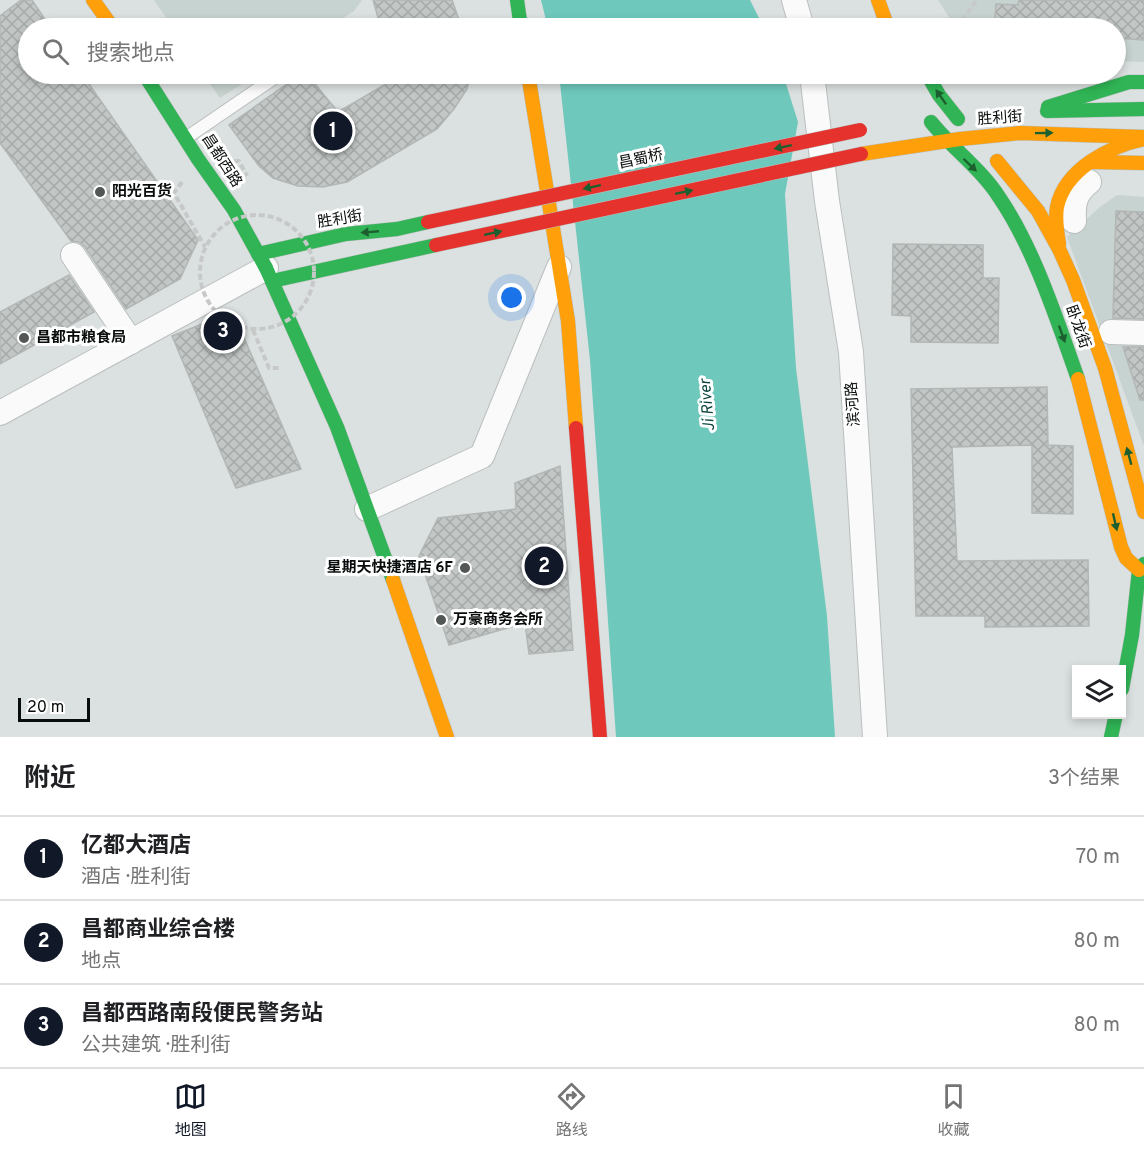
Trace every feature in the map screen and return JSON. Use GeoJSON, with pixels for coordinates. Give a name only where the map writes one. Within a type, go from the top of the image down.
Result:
{"type":"FeatureCollection","features":[{"type":"Feature","properties":{"kind":"main road"},"geometry":{"type":"LineString","coordinates":[[93,0],[106,18]]}},
{"type":"Feature","properties":{"kind":"main road"},"geometry":{"type":"LineString","coordinates":[[517,0],[520,18]]}},
{"type":"Feature","properties":{"kind":"main road"},"geometry":{"type":"LineString","coordinates":[[878,0],[884,18]]}},
{"type":"Feature","properties":{"kind":"main road","name":"胜利街"},"geometry":{"type":"LineString","coordinates":[[1126,83],[1144,82]]}},
{"type":"Feature","properties":{"kind":"main road","name":"昌都西路"},"geometry":{"type":"LineString","coordinates":[[151,84],[198,159],[234,210],[266,268],[337,427],[447,737]]}},
{"type":"Feature","properties":{"kind":"main road"},"geometry":{"type":"LineString","coordinates":[[530,84],[568,321],[600,737]]}},
{"type":"Feature","properties":{"kind":"main road","name":"卧龙街"},"geometry":{"type":"LineString","coordinates":[[933,84],[939,95],[963,119],[975,137],[1038,211],[1059,249],[1105,368],[1144,512]]}},
{"type":"Feature","properties":{"kind":"main road","name":"胜利街"},"geometry":{"type":"LineString","coordinates":[[1123,84],[1033,112],[1144,110]]}},
{"type":"Feature","properties":{"kind":"main road","name":"卧龙街"},"geometry":{"type":"LineString","coordinates":[[921,107],[926,122],[999,196],[1022,237],[1055,314],[1083,393],[1121,547],[1126,558],[1142,568],[1126,667]]}},
{"type":"Feature","properties":{"kind":"main road","name":"胜利街"},"geometry":{"type":"LineString","coordinates":[[926,122],[963,119]]}},
{"type":"Feature","properties":{"kind":"main road","name":"昌蜀桥"},"geometry":{"type":"LineString","coordinates":[[428,222],[866,130]]}},
{"type":"Feature","properties":{"kind":"main road","name":"胜利街"},"geometry":{"type":"LineString","coordinates":[[266,268],[436,245],[861,154],[946,141],[975,137],[1057,133],[1144,138]]}},
{"type":"Feature","properties":{"kind":"main road"},"geometry":{"type":"LineString","coordinates":[[1059,249],[1056,213],[1059,200],[1068,183],[1092,162],[1113,149],[1144,138]]}},
{"type":"Feature","properties":{"kind":"main road"},"geometry":{"type":"LineString","coordinates":[[1092,162],[1144,163]]}},
{"type":"Feature","properties":{"kind":"main road","name":"胜利街"},"geometry":{"type":"LineString","coordinates":[[266,268],[346,234],[397,229],[428,222]]}},
{"type":"Feature","properties":{"kind":"main road"},"geometry":{"type":"LineString","coordinates":[[1111,737],[1115,719]]}},
{"type":"Feature","properties":{"kind":"street"},"geometry":{"type":"LineString","coordinates":[[794,0],[799,18]]}},
{"type":"Feature","properties":{"kind":"street","name":"滨河路"},"geometry":{"type":"LineString","coordinates":[[813,84],[827,201],[851,352],[875,737]]}},
{"type":"Feature","properties":{"kind":"street"},"geometry":{"type":"LineString","coordinates":[[1074,220],[1073,202],[1080,188],[1091,180],[1116,174],[1144,176]]}},
{"type":"Feature","properties":{"kind":"street"},"geometry":{"type":"LineString","coordinates":[[73,255],[131,342]]}},
{"type":"Feature","properties":{"kind":"street"},"geometry":{"type":"LineString","coordinates":[[367,508],[482,456],[560,265]]}},
{"type":"Feature","properties":{"kind":"street"},"geometry":{"type":"LineString","coordinates":[[0,413],[266,268]]}},
{"type":"Feature","properties":{"kind":"street"},"geometry":{"type":"LineString","coordinates":[[1111,332],[1144,333]]}},
{"type":"Feature","properties":{"kind":"lane"},"geometry":{"type":"LineString","coordinates":[[186,138],[265,84]]}},
{"type":"Feature","properties":{"kind":"path"},"geometry":{"type":"LineString","coordinates":[[964,18],[977,0]]}},
{"type":"Feature","properties":{"kind":"path"},"geometry":{"type":"LineString","coordinates":[[174,193],[205,247]]}},
{"type":"Feature","properties":{"kind":"path"},"geometry":{"type":"LineString","coordinates":[[250,215],[269,216],[285,222],[298,233],[308,247],[314,263],[314,280],[309,297],[300,311],[286,322],[270,328],[253,330],[235,325],[219,315],[207,301],[200,284],[200,265],[205,247],[217,232],[232,221],[250,215]]}},
{"type":"Feature","properties":{"kind":"path"},"geometry":{"type":"LineString","coordinates":[[253,330],[269,368]]}},
{"type":"Feature","properties":{"kind":"shaded area"},"geometry":{"type":"Polygon","coordinates":[[[154,0],[362,0],[354,11],[343,18],[166,18],[154,0]]]}},
{"type":"Feature","properties":{"kind":"shaded area"},"geometry":{"type":"Polygon","coordinates":[[[938,0],[1144,0],[1144,62],[1126,61],[1126,18],[950,18],[938,0]]]}},
{"type":"Feature","properties":{"kind":"shaded area"},"geometry":{"type":"Polygon","coordinates":[[[210,84],[242,84],[220,98],[210,84]]]}},
{"type":"Feature","properties":{"kind":"shaded area"},"geometry":{"type":"Polygon","coordinates":[[[1117,195],[1144,197],[1144,446],[1067,237],[1117,195]]]}},
{"type":"Feature","properties":{"kind":"water"},"geometry":{"type":"Polygon","coordinates":[[[541,0],[750,0],[759,18],[546,18],[541,0]]]}},
{"type":"Feature","properties":{"kind":"water","name":"Ji River"},"geometry":{"type":"Polygon","coordinates":[[[560,84],[786,84],[798,122],[785,194],[796,368],[827,616],[835,737],[616,737],[590,360],[560,84]]]}},
{"type":"Feature","properties":{"kind":"building","name":"阳光百货"},"geometry":{"type":"Polygon","coordinates":[[[21,0],[32,0],[44,18],[18,18],[18,84],[89,84],[198,240],[180,279],[126,309],[85,247],[79,242],[71,241],[0,143],[0,16],[21,0]]]}},
{"type":"Feature","properties":{"kind":"building"},"geometry":{"type":"Polygon","coordinates":[[[373,0],[452,0],[458,18],[378,18],[373,0]]]}},
{"type":"Feature","properties":{"kind":"building"},"geometry":{"type":"Polygon","coordinates":[[[1019,0],[1144,0],[1144,40],[1126,39],[1126,18],[995,18],[996,4],[1018,5],[1019,0]]]}},
{"type":"Feature","properties":{"kind":"building"},"geometry":{"type":"Polygon","coordinates":[[[287,84],[315,84],[338,112],[386,84],[468,84],[454,109],[437,129],[347,182],[323,187],[298,186],[273,178],[259,166],[229,125],[287,84]]]}},
{"type":"Feature","properties":{"kind":"building"},"geometry":{"type":"Polygon","coordinates":[[[1116,211],[1144,212],[1144,319],[1113,318],[1116,211]]]}},
{"type":"Feature","properties":{"kind":"building"},"geometry":{"type":"Polygon","coordinates":[[[893,244],[983,245],[983,278],[999,278],[998,343],[911,342],[911,316],[892,315],[893,244]]]}},
{"type":"Feature","properties":{"kind":"building","name":"昌都市粮食局"},"geometry":{"type":"Polygon","coordinates":[[[69,275],[94,312],[0,364],[0,312],[69,275]]]}},
{"type":"Feature","properties":{"kind":"building"},"geometry":{"type":"Polygon","coordinates":[[[210,321],[216,328],[232,334],[242,333],[301,469],[236,488],[172,336],[210,321]]]}},
{"type":"Feature","properties":{"kind":"building"},"geometry":{"type":"Polygon","coordinates":[[[1123,347],[1144,347],[1144,400],[1140,400],[1123,347]]]}},
{"type":"Feature","properties":{"kind":"building"},"geometry":{"type":"Polygon","coordinates":[[[1047,387],[1048,445],[1073,446],[1073,514],[1032,513],[1032,445],[952,447],[957,561],[1088,560],[1089,626],[985,627],[985,616],[916,616],[911,389],[1047,387]]]}},
{"type":"Feature","properties":{"kind":"building"},"geometry":{"type":"Polygon","coordinates":[[[560,466],[573,650],[529,654],[525,623],[449,645],[419,556],[438,518],[516,509],[515,483],[560,466]]]}},
{"type":"Feature","properties":{"kind":"traffic: fast"},"geometry":{"type":"LineString","coordinates":[[517,0],[520,18]]}},
{"type":"Feature","properties":{"kind":"traffic: fast"},"geometry":{"type":"LineString","coordinates":[[1126,83],[1144,82]]}},
{"type":"Feature","properties":{"kind":"traffic: fast"},"geometry":{"type":"LineString","coordinates":[[150,84],[234,210],[266,268]]}},
{"type":"Feature","properties":{"kind":"traffic: fast"},"geometry":{"type":"LineString","coordinates":[[933,84],[958,119]]}},
{"type":"Feature","properties":{"kind":"traffic: fast"},"geometry":{"type":"LineString","coordinates":[[1048,107],[1123,84]]}},
{"type":"Feature","properties":{"kind":"traffic: fast"},"geometry":{"type":"LineString","coordinates":[[1047,111],[1144,109]]}},
{"type":"Feature","properties":{"kind":"traffic: fast"},"geometry":{"type":"LineString","coordinates":[[931,122],[992,187],[1012,217],[1044,285],[1078,379]]}},
{"type":"Feature","properties":{"kind":"traffic: fast"},"geometry":{"type":"LineString","coordinates":[[258,254],[346,234],[397,229],[428,222]]}},
{"type":"Feature","properties":{"kind":"traffic: fast"},"geometry":{"type":"LineString","coordinates":[[272,281],[436,245]]}},
{"type":"Feature","properties":{"kind":"traffic: fast"},"geometry":{"type":"LineString","coordinates":[[266,268],[337,427],[393,580]]}},
{"type":"Feature","properties":{"kind":"traffic: fast"},"geometry":{"type":"LineString","coordinates":[[1126,667],[1139,570],[1144,564]]}},
{"type":"Feature","properties":{"kind":"traffic: fast"},"geometry":{"type":"LineString","coordinates":[[1111,737],[1115,719]]}},
{"type":"Feature","properties":{"kind":"traffic: slow"},"geometry":{"type":"LineString","coordinates":[[93,0],[106,18]]}},
{"type":"Feature","properties":{"kind":"traffic: slow"},"geometry":{"type":"LineString","coordinates":[[878,0],[884,18]]}},
{"type":"Feature","properties":{"kind":"traffic: slow"},"geometry":{"type":"LineString","coordinates":[[530,84],[568,321],[576,428]]}},
{"type":"Feature","properties":{"kind":"traffic: slow"},"geometry":{"type":"LineString","coordinates":[[861,154],[960,139],[1020,133],[1144,137]]}},
{"type":"Feature","properties":{"kind":"traffic: slow"},"geometry":{"type":"LineString","coordinates":[[1059,244],[1057,207],[1069,181],[1091,161],[1117,147],[1144,139]]}},
{"type":"Feature","properties":{"kind":"traffic: slow"},"geometry":{"type":"LineString","coordinates":[[997,161],[1038,211],[1073,280],[1105,368],[1144,512]]}},
{"type":"Feature","properties":{"kind":"traffic: slow"},"geometry":{"type":"LineString","coordinates":[[1094,162],[1144,163]]}},
{"type":"Feature","properties":{"kind":"traffic: slow"},"geometry":{"type":"LineString","coordinates":[[1078,379],[1121,547],[1126,558],[1139,570]]}},
{"type":"Feature","properties":{"kind":"traffic: slow"},"geometry":{"type":"LineString","coordinates":[[393,580],[447,737]]}},
{"type":"Feature","properties":{"kind":"traffic: jam"},"geometry":{"type":"LineString","coordinates":[[428,222],[860,130]]}},
{"type":"Feature","properties":{"kind":"traffic: jam"},"geometry":{"type":"LineString","coordinates":[[436,245],[861,154]]}},
{"type":"Feature","properties":{"kind":"traffic: jam"},"geometry":{"type":"LineString","coordinates":[[576,428],[600,737]]}},
{"type":"Feature","properties":{"kind":"place","name":"亿都大酒店"},"geometry":{"type":"Point","coordinates":[333,131]}},
{"type":"Feature","properties":{"kind":"place","name":"阳光百货"},"geometry":{"type":"Point","coordinates":[100,192]}},
{"type":"Feature","properties":{"kind":"place","name":"昌都西路南段便民警务站"},"geometry":{"type":"Point","coordinates":[223,331]}},
{"type":"Feature","properties":{"kind":"place","name":"昌都市粮食局"},"geometry":{"type":"Point","coordinates":[24,338]}},
{"type":"Feature","properties":{"kind":"place","name":"昌都商业综合楼"},"geometry":{"type":"Point","coordinates":[544,566]}},
{"type":"Feature","properties":{"kind":"place","name":"星期天快捷酒店 6F"},"geometry":{"type":"Point","coordinates":[465,568]}},
{"type":"Feature","properties":{"kind":"place","name":"万豪商务会所"},"geometry":{"type":"Point","coordinates":[441,620]}}]}
